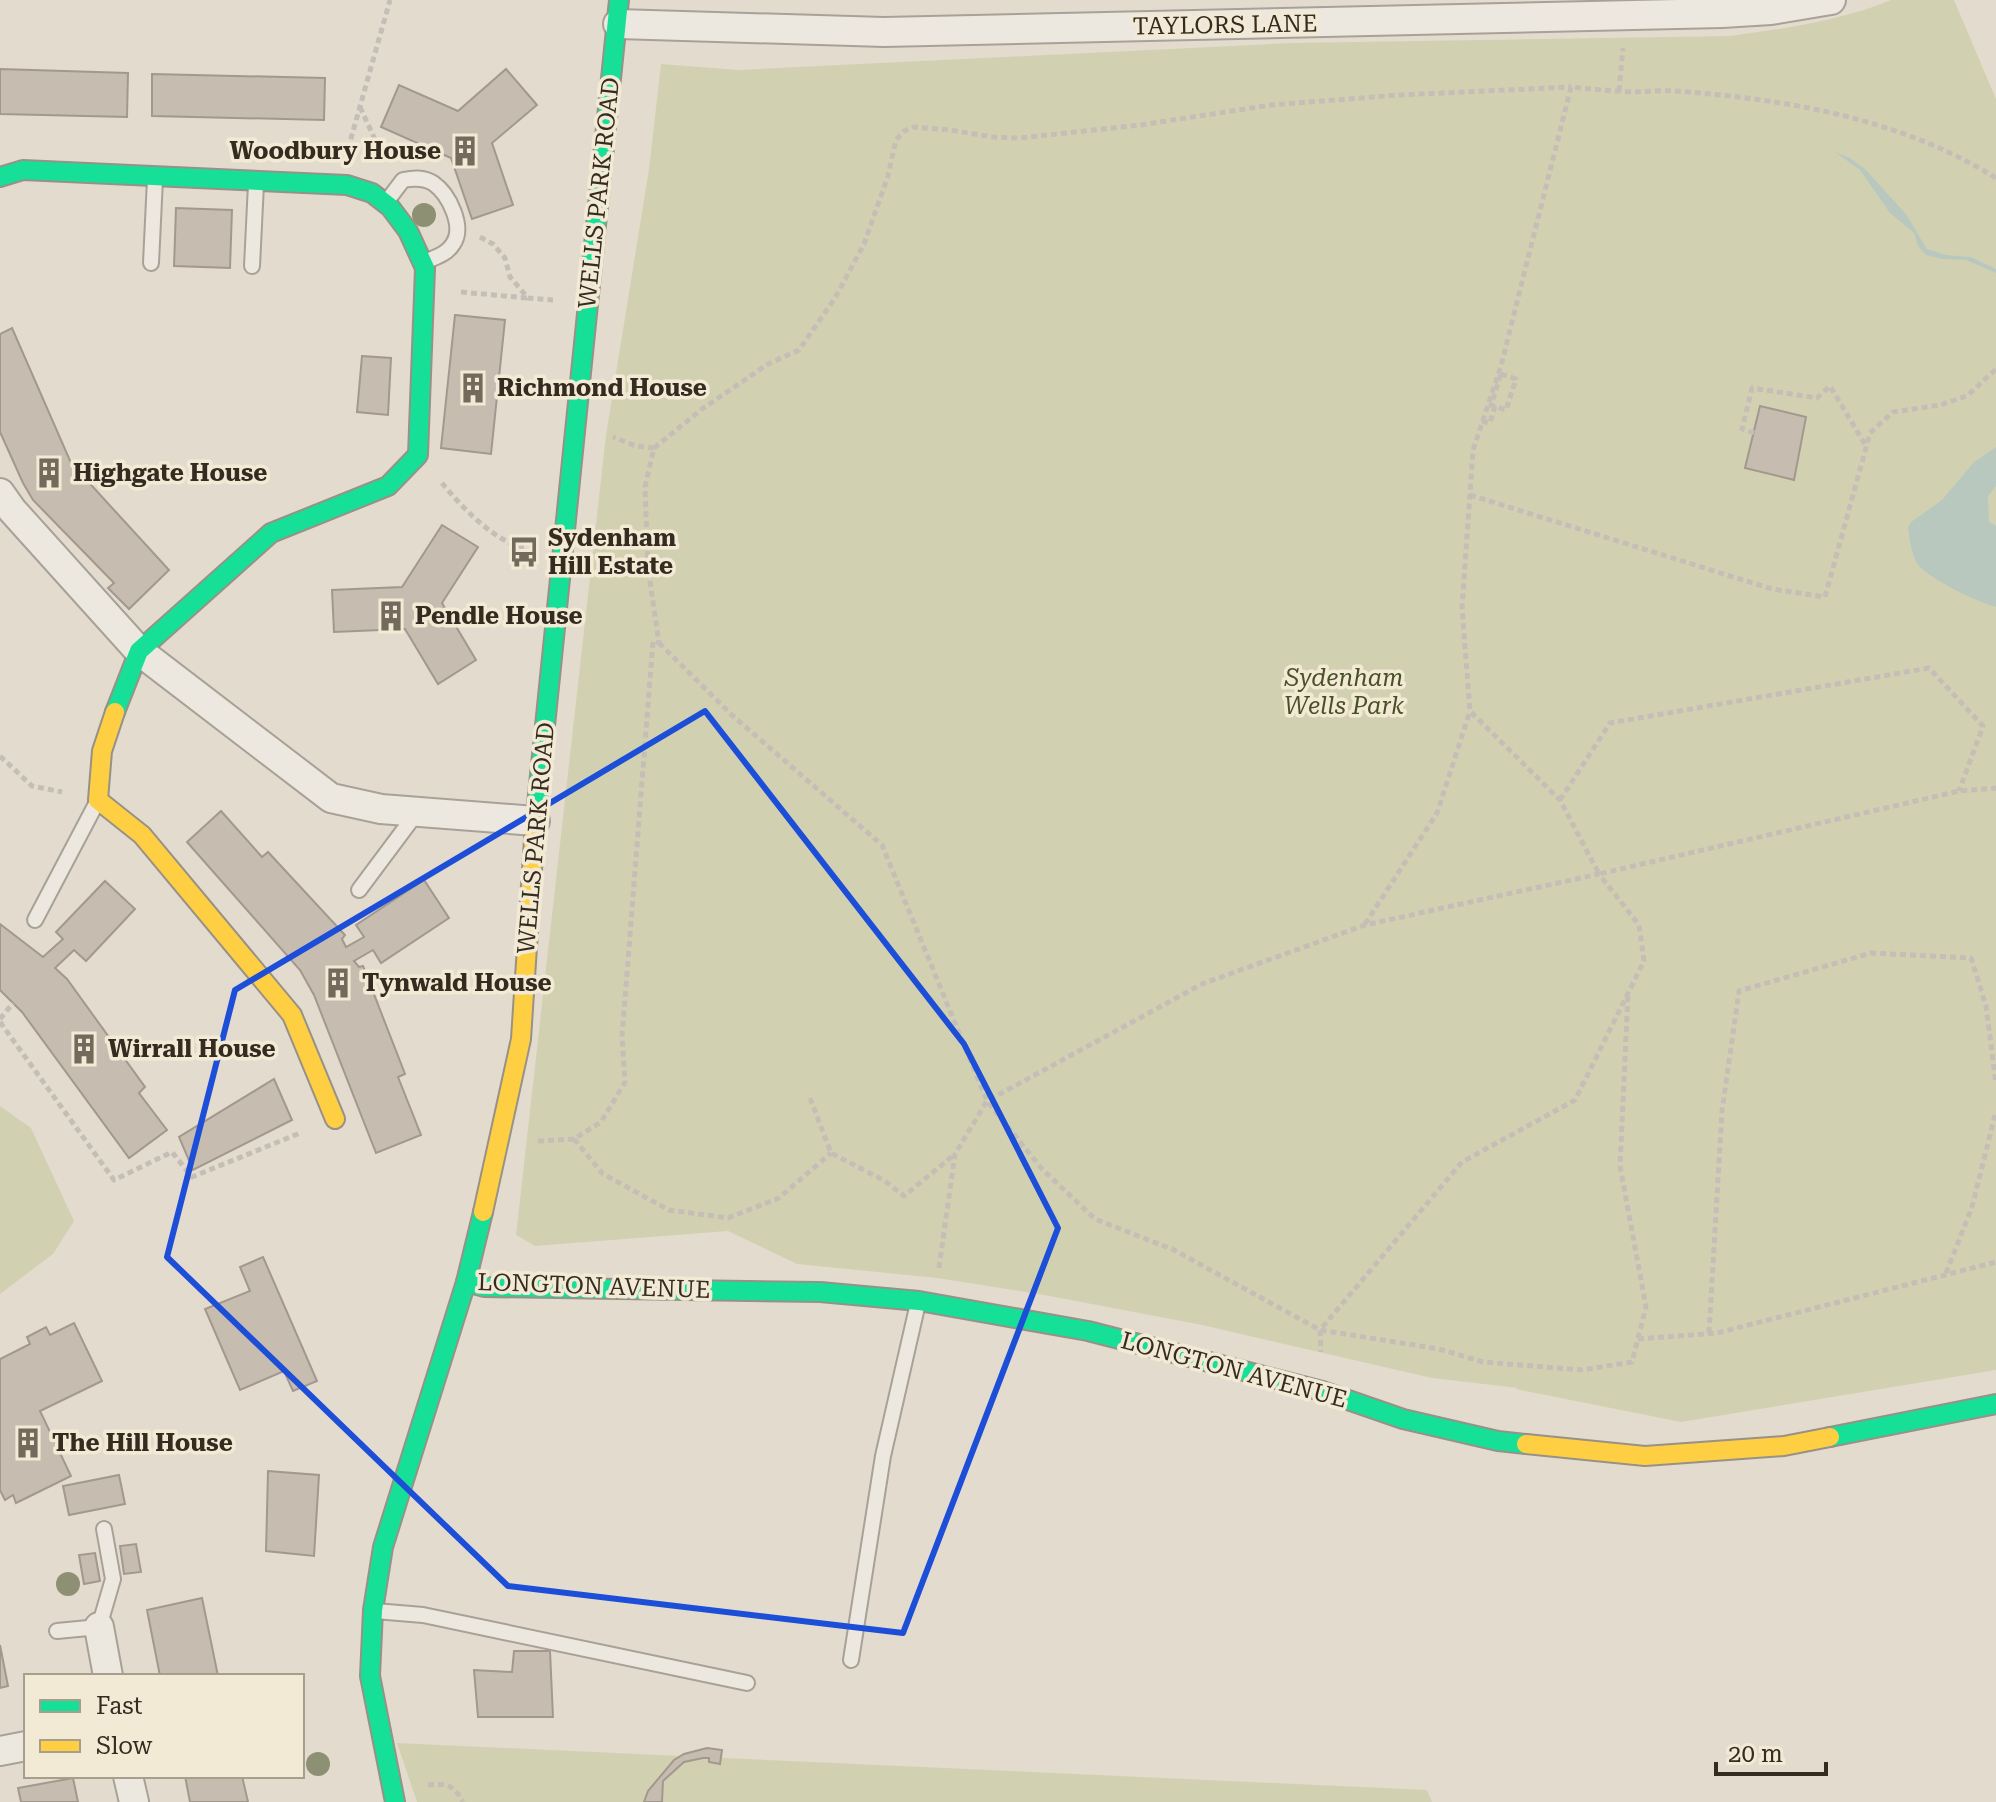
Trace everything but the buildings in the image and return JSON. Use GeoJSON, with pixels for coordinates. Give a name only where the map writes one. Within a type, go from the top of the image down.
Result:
{"type":"FeatureCollection","features":[{"type":"Feature","properties":{"kind":"street","name":"TAYLORS LANE"},"geometry":{"type":"LineString","coordinates":[[619,12],[884,32],[1410,22],[1621,9],[1722,13],[1771,10],[1831,0]]}},
{"type":"Feature","properties":{"kind":"street","name":"WELLS PARK ROAD"},"geometry":{"type":"LineString","coordinates":[[395,1802],[370,1676],[373,1610],[383,1547],[466,1282],[521,1039],[535,821],[619,12]]}},
{"type":"Feature","properties":{"kind":"street"},"geometry":{"type":"LineString","coordinates":[[0,177],[23,170],[338,185],[372,193],[385,204],[408,231],[423,263],[425,289],[418,455],[388,486],[271,533],[139,651],[120,695],[102,751],[98,800],[142,835],[292,1015],[335,1119]]}},
{"type":"Feature","properties":{"kind":"street"},"geometry":{"type":"LineString","coordinates":[[0,493],[139,651],[331,798],[381,809],[535,821]]}},
{"type":"Feature","properties":{"kind":"street","name":"LONGTON AVENUE"},"geometry":{"type":"LineString","coordinates":[[466,1282],[484,1287],[820,1292],[919,1301],[1088,1331],[1322,1391],[1403,1419],[1498,1441],[1645,1456],[1784,1446],[1996,1404]]}},
{"type":"Feature","properties":{"kind":"street"},"geometry":{"type":"LineString","coordinates":[[99,1627],[108,1674]]}},
{"type":"Feature","properties":{"kind":"street"},"geometry":{"type":"LineString","coordinates":[[0,1751],[24,1746]]}},
{"type":"Feature","properties":{"kind":"street"},"geometry":{"type":"LineString","coordinates":[[128,1778],[134,1802]]}},
{"type":"Feature","properties":{"kind":"lane"},"geometry":{"type":"LineString","coordinates":[[151,263],[155,175]]}},
{"type":"Feature","properties":{"kind":"lane"},"geometry":{"type":"LineString","coordinates":[[385,204],[403,180],[416,177],[432,183],[445,194],[452,208],[456,241],[447,252],[423,263]]}},
{"type":"Feature","properties":{"kind":"lane"},"geometry":{"type":"LineString","coordinates":[[252,266],[256,180]]}},
{"type":"Feature","properties":{"kind":"lane"},"geometry":{"type":"LineString","coordinates":[[35,920],[98,800]]}},
{"type":"Feature","properties":{"kind":"lane"},"geometry":{"type":"LineString","coordinates":[[359,890],[418,811]]}},
{"type":"Feature","properties":{"kind":"lane"},"geometry":{"type":"LineString","coordinates":[[851,1660],[883,1456],[919,1301]]}},
{"type":"Feature","properties":{"kind":"lane"},"geometry":{"type":"LineString","coordinates":[[57,1631],[99,1627],[113,1579],[104,1529]]}},
{"type":"Feature","properties":{"kind":"lane"},"geometry":{"type":"LineString","coordinates":[[373,1610],[423,1615],[747,1683]]}},
{"type":"Feature","properties":{"kind":"path"},"geometry":{"type":"LineString","coordinates":[[338,185],[390,0]]}},
{"type":"Feature","properties":{"kind":"path"},"geometry":{"type":"LineString","coordinates":[[1619,91],[1621,9]]}},
{"type":"Feature","properties":{"kind":"path"},"geometry":{"type":"LineString","coordinates":[[1365,925],[1437,813],[1470,711],[1462,608],[1473,450],[1501,366],[1571,87]]}},
{"type":"Feature","properties":{"kind":"path"},"geometry":{"type":"LineString","coordinates":[[659,643],[648,568],[645,487],[654,448],[702,409],[768,364],[799,350],[835,298],[864,244],[888,176],[896,140],[904,131],[914,127],[1020,138],[1140,125],[1271,105],[1399,95],[1571,87],[1619,91],[1671,90],[1821,109],[1924,142],[1968,161],[1996,178]]}},
{"type":"Feature","properties":{"kind":"path"},"geometry":{"type":"LineString","coordinates":[[360,107],[378,146]]}},
{"type":"Feature","properties":{"kind":"path"},"geometry":{"type":"LineString","coordinates":[[456,232],[477,235],[493,244],[505,258],[510,277],[528,298]]}},
{"type":"Feature","properties":{"kind":"path"},"geometry":{"type":"LineString","coordinates":[[425,289],[587,303]]}},
{"type":"Feature","properties":{"kind":"path"},"geometry":{"type":"LineString","coordinates":[[1501,366],[1507,368],[1504,375]]}},
{"type":"Feature","properties":{"kind":"path"},"geometry":{"type":"LineString","coordinates":[[1470,495],[1772,589],[1825,597],[1870,433],[1893,412],[1940,405],[1967,396],[1996,369]]}},
{"type":"Feature","properties":{"kind":"path"},"geometry":{"type":"LineString","coordinates":[[1501,374],[1516,379],[1506,410],[1495,406],[1491,405],[1501,374]]}},
{"type":"Feature","properties":{"kind":"path"},"geometry":{"type":"LineString","coordinates":[[1754,433],[1742,429],[1752,388],[1817,398],[1830,386],[1866,447]]}},
{"type":"Feature","properties":{"kind":"path"},"geometry":{"type":"LineString","coordinates":[[1482,421],[1490,423],[1495,406]]}},
{"type":"Feature","properties":{"kind":"path"},"geometry":{"type":"LineString","coordinates":[[574,427],[636,446],[654,448]]}},
{"type":"Feature","properties":{"kind":"path"},"geometry":{"type":"LineString","coordinates":[[418,455],[464,510],[513,545],[561,551]]}},
{"type":"Feature","properties":{"kind":"path"},"geometry":{"type":"LineString","coordinates":[[501,1138],[535,1141],[574,1139],[601,1122],[625,1082],[622,1036],[653,641],[659,643],[733,716],[882,845],[987,1101],[1042,1169],[1095,1219],[1174,1250],[1320,1330],[1439,1349],[1483,1362],[1582,1370],[1632,1362],[1646,1307],[1620,1166],[1628,994]]}},
{"type":"Feature","properties":{"kind":"path"},"geometry":{"type":"LineString","coordinates":[[1560,800],[1610,723],[1929,668],[1983,726],[1959,791]]}},
{"type":"Feature","properties":{"kind":"path"},"geometry":{"type":"LineString","coordinates":[[1322,1391],[1320,1330],[1462,1162],[1575,1100],[1644,961],[1639,925],[1599,874],[1560,800],[1470,711]]}},
{"type":"Feature","properties":{"kind":"path"},"geometry":{"type":"LineString","coordinates":[[0,756],[32,786],[98,800]]}},
{"type":"Feature","properties":{"kind":"path"},"geometry":{"type":"LineString","coordinates":[[810,1098],[831,1153],[885,1181],[904,1196],[955,1154],[987,1101],[1202,984],[1365,925],[1959,791],[1996,788]]}},
{"type":"Feature","properties":{"kind":"path"},"geometry":{"type":"LineString","coordinates":[[1709,1333],[1722,1111],[1739,991],[1871,953],[1971,958],[1986,1006],[1996,1084]]}},
{"type":"Feature","properties":{"kind":"path"},"geometry":{"type":"LineString","coordinates":[[13,1003],[0,1020],[114,1180],[172,1152],[192,1177],[335,1119]]}},
{"type":"Feature","properties":{"kind":"path"},"geometry":{"type":"LineString","coordinates":[[1945,1274],[1972,1207],[1996,1111]]}},
{"type":"Feature","properties":{"kind":"path"},"geometry":{"type":"LineString","coordinates":[[574,1139],[603,1174],[669,1210],[728,1218],[779,1198],[831,1153]]}},
{"type":"Feature","properties":{"kind":"path"},"geometry":{"type":"LineString","coordinates":[[937,1278],[955,1154]]}},
{"type":"Feature","properties":{"kind":"path"},"geometry":{"type":"LineString","coordinates":[[1638,1339],[1709,1333],[1996,1262]]}},
{"type":"Feature","properties":{"kind":"highlighted area"},"geometry":{"type":"Polygon","coordinates":[[[705,711],[964,1044],[1058,1228],[903,1633],[508,1586],[167,1257],[235,990],[705,711]]]}},
{"type":"Feature","properties":{"kind":"green space","name":"Sydenham Wells Park"},"geometry":{"type":"Polygon","coordinates":[[[1891,0],[1954,0],[1996,99],[1996,1370],[1681,1422],[1515,1389],[1518,1388],[1432,1378],[1202,1325],[1044,1295],[937,1278],[797,1264],[728,1231],[535,1246],[516,1235],[606,435],[649,169],[661,64],[739,70],[1290,43],[1729,36],[1832,19],[1891,0]]]}},
{"type":"Feature","properties":{"kind":"green space"},"geometry":{"type":"Polygon","coordinates":[[[0,1106],[31,1128],[74,1221],[53,1254],[0,1294],[0,1106]]]}},
{"type":"Feature","properties":{"kind":"green space"},"geometry":{"type":"Polygon","coordinates":[[[397,1743],[1427,1790],[1432,1802],[417,1802],[397,1743]]]}},
{"type":"Feature","properties":{"kind":"shaded area"},"geometry":{"type":"Polygon","coordinates":[[[1835,152],[1865,169],[1906,214],[1927,249],[1946,255],[1971,257],[1996,269],[1996,273],[1966,260],[1926,255],[1918,246],[1914,233],[1890,213],[1860,170],[1835,152]]]}},
{"type":"Feature","properties":{"kind":"shaded area"},"geometry":{"type":"Polygon","coordinates":[[[1996,447],[1996,486],[1988,496],[1989,522],[1996,526],[1996,607],[1954,589],[1918,565],[1908,528],[1911,522],[1942,500],[1974,462],[1996,447]]]}},
{"type":"Feature","properties":{"kind":"traffic: fast"},"geometry":{"type":"LineString","coordinates":[[535,824],[619,0]]}},
{"type":"Feature","properties":{"kind":"traffic: fast"},"geometry":{"type":"LineString","coordinates":[[0,177],[23,170],[347,185],[372,193],[390,207],[408,231],[425,268],[418,455],[388,486],[271,533],[139,651],[115,712]]}},
{"type":"Feature","properties":{"kind":"traffic: fast"},"geometry":{"type":"LineString","coordinates":[[395,1802],[370,1676],[373,1610],[383,1547],[466,1282],[483,1212]]}},
{"type":"Feature","properties":{"kind":"traffic: fast"},"geometry":{"type":"LineString","coordinates":[[466,1282],[484,1287],[820,1292],[919,1301],[1088,1331],[1322,1391],[1403,1419],[1498,1441],[1526,1444]]}},
{"type":"Feature","properties":{"kind":"traffic: fast"},"geometry":{"type":"LineString","coordinates":[[1830,1437],[1996,1404]]}},
{"type":"Feature","properties":{"kind":"traffic: slow"},"geometry":{"type":"LineString","coordinates":[[115,712],[102,751],[98,800],[142,835],[292,1015],[335,1119]]}},
{"type":"Feature","properties":{"kind":"traffic: slow"},"geometry":{"type":"LineString","coordinates":[[483,1212],[521,1039],[535,824]]}},
{"type":"Feature","properties":{"kind":"traffic: slow"},"geometry":{"type":"LineString","coordinates":[[1526,1444],[1645,1456],[1784,1446],[1830,1437]]}},
{"type":"Feature","properties":{"kind":"place","name":"Woodbury House"},"geometry":{"type":"Point","coordinates":[465,151]}},
{"type":"Feature","properties":{"kind":"place","name":"Richmond House"},"geometry":{"type":"Point","coordinates":[473,388]}},
{"type":"Feature","properties":{"kind":"place","name":"Highgate House"},"geometry":{"type":"Point","coordinates":[49,473]}},
{"type":"Feature","properties":{"kind":"place","name":"Sydenham Hill Estate"},"geometry":{"type":"Point","coordinates":[524,552]}},
{"type":"Feature","properties":{"kind":"place","name":"Pendle House"},"geometry":{"type":"Point","coordinates":[391,616]}},
{"type":"Feature","properties":{"kind":"place","name":"Tynwald House"},"geometry":{"type":"Point","coordinates":[338,983]}},
{"type":"Feature","properties":{"kind":"place","name":"Wirrall House"},"geometry":{"type":"Point","coordinates":[84,1049]}},
{"type":"Feature","properties":{"kind":"place","name":"The Hill House"},"geometry":{"type":"Point","coordinates":[28,1443]}}]}
